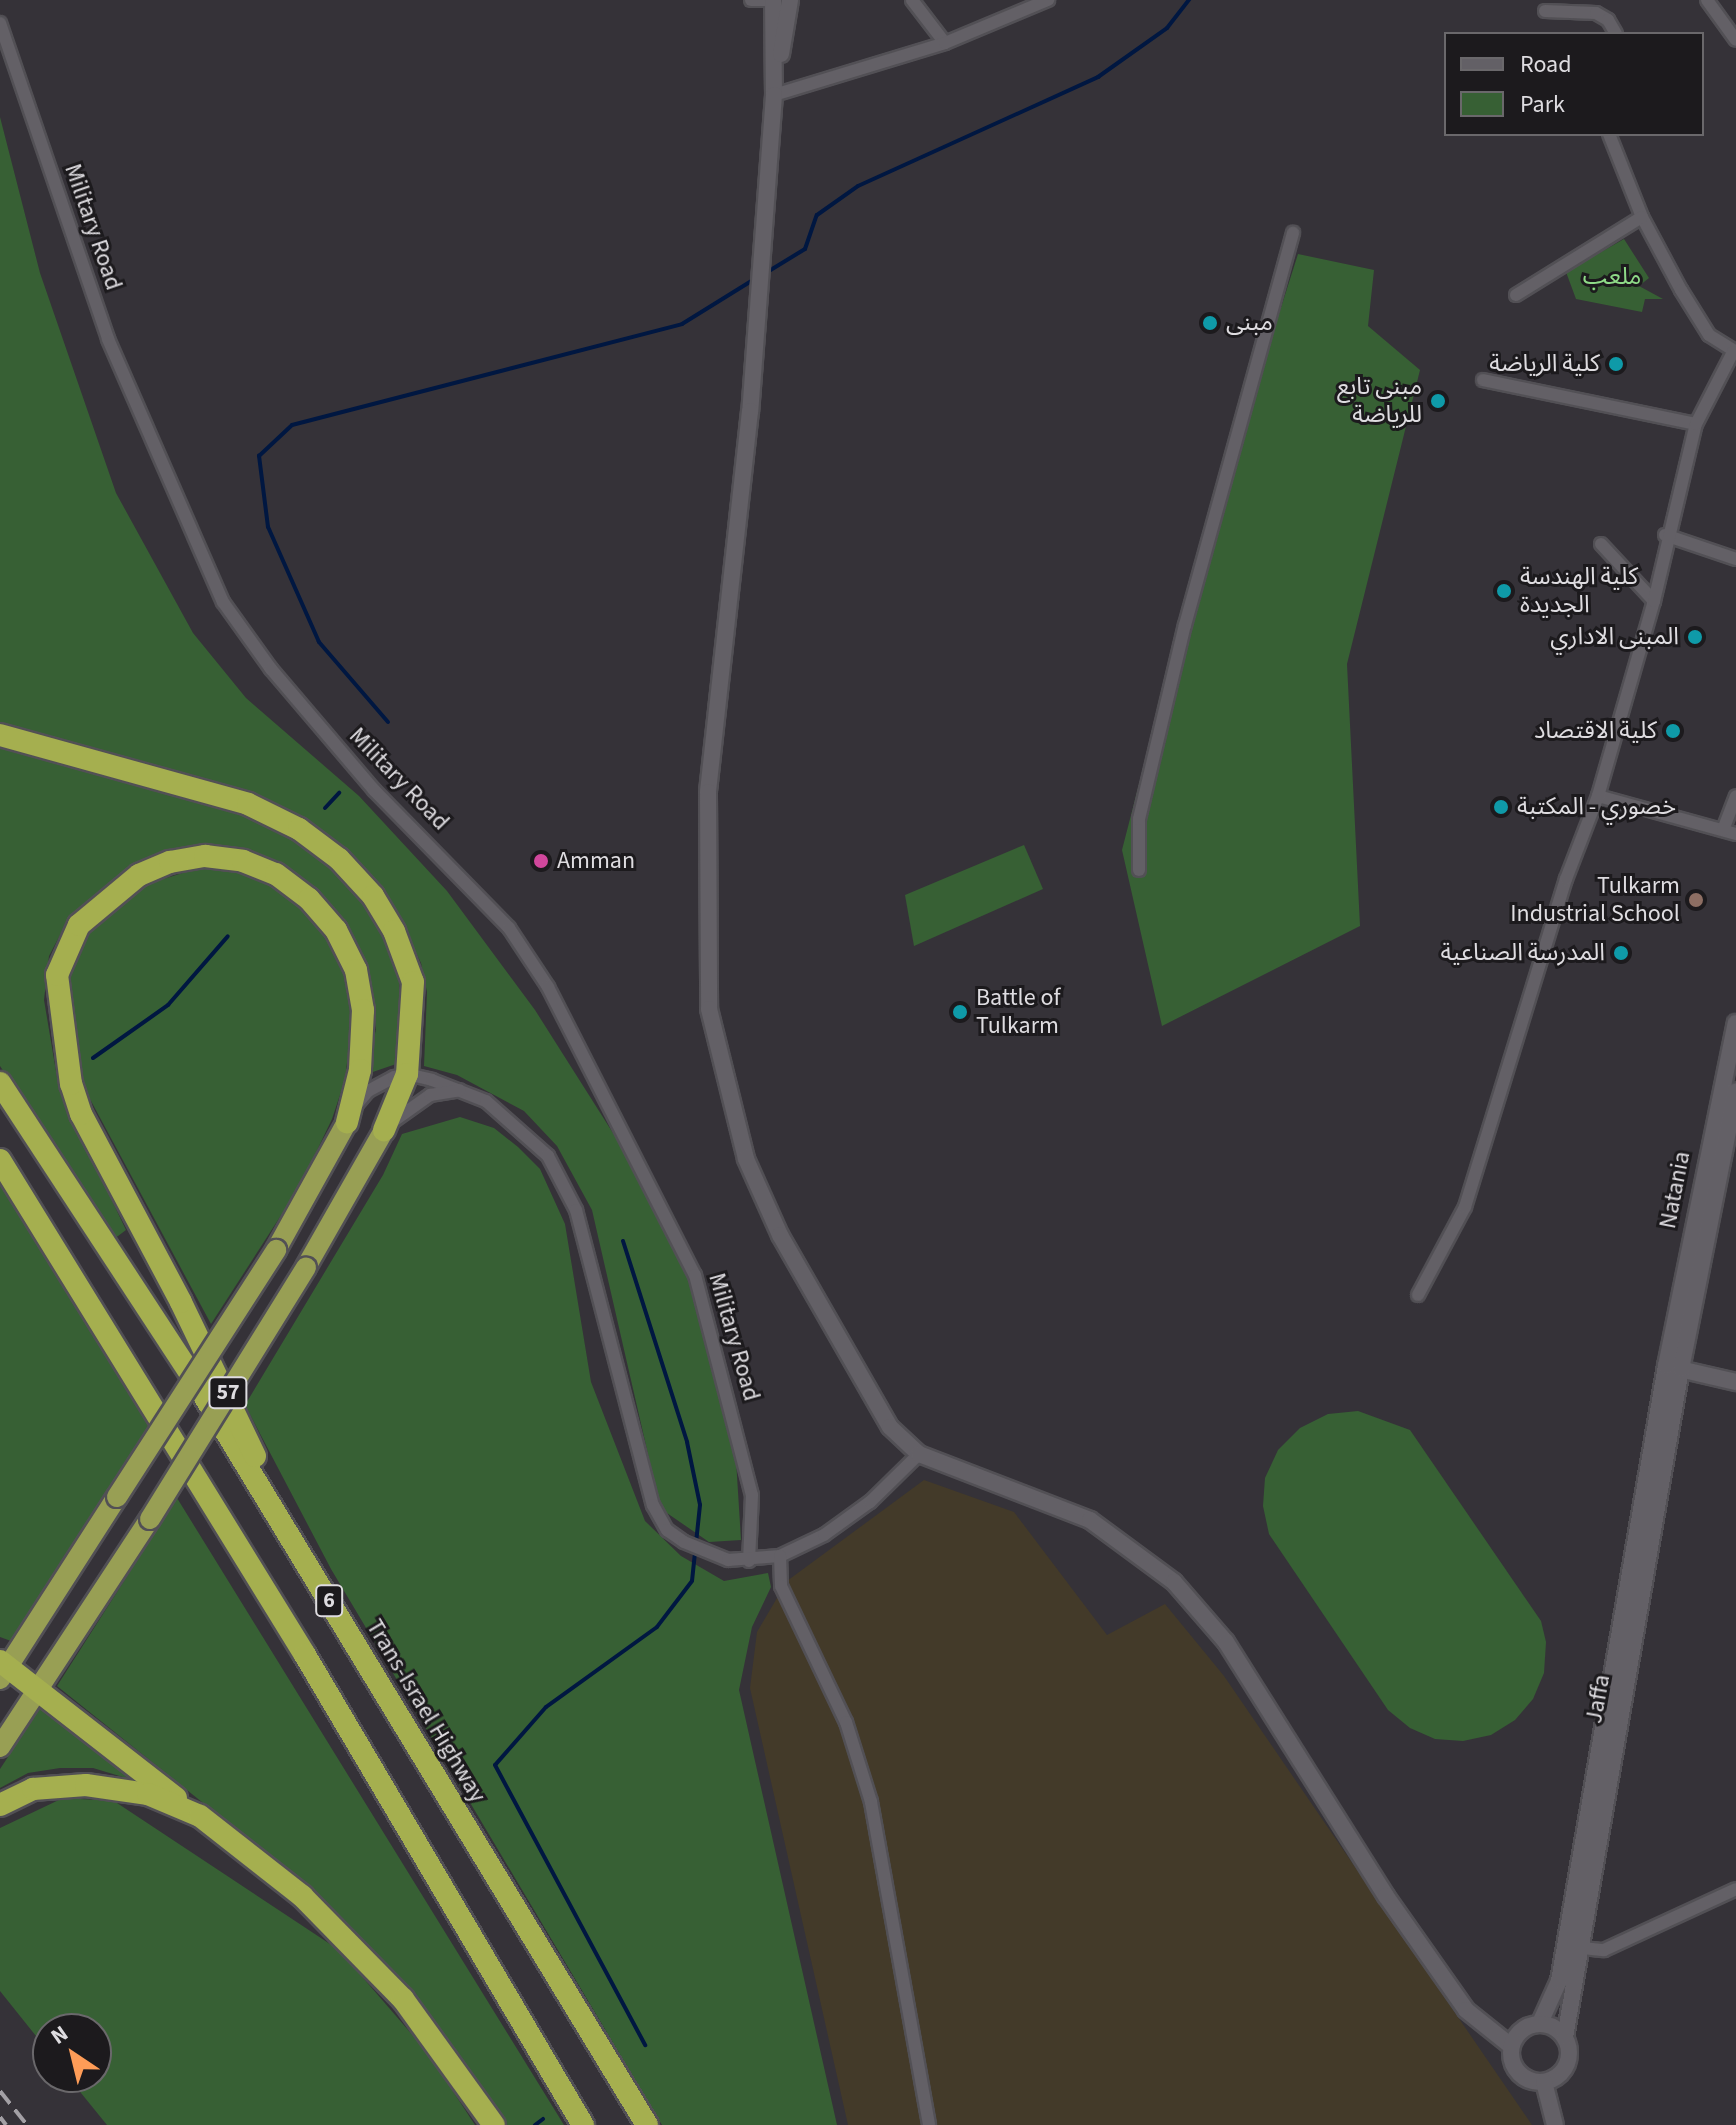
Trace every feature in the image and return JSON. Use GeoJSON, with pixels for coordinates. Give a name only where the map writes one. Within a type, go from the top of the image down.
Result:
{"type":"FeatureCollection","features":[{"type":"Feature","properties":{"kind":"highway"},"geometry":{"type":"LineString","coordinates":[[0,735],[248,804],[299,829],[339,859],[373,896],[410,967],[414,1003],[407,1074],[384,1130]]}},
{"type":"Feature","properties":{"kind":"highway"},"geometry":{"type":"LineString","coordinates":[[309,1569],[181,1302],[81,1114],[57,1000],[63,952],[79,925],[139,875],[170,862],[205,856],[243,861],[298,891],[336,930],[356,970],[363,1040],[347,1122]]}},
{"type":"Feature","properties":{"kind":"highway","name":"Trans-Israel Highway"},"geometry":{"type":"LineString","coordinates":[[0,1083],[192,1376],[647,2125]]}},
{"type":"Feature","properties":{"kind":"highway","name":"57"},"geometry":{"type":"LineString","coordinates":[[3,1669],[276,1250],[347,1122]]}},
{"type":"Feature","properties":{"kind":"highway","name":"57"},"geometry":{"type":"LineString","coordinates":[[0,1747],[150,1519],[306,1267],[384,1130]]}},
{"type":"Feature","properties":{"kind":"highway","name":"6"},"geometry":{"type":"LineString","coordinates":[[0,1160],[305,1655],[583,2125]]}},
{"type":"Feature","properties":{"kind":"highway"},"geometry":{"type":"LineString","coordinates":[[3,1669],[38,1691],[302,1896],[403,1999],[494,2125]]}},
{"type":"Feature","properties":{"kind":"highway"},"geometry":{"type":"LineString","coordinates":[[0,1805],[33,1789],[86,1785],[148,1794],[200,1816]]}},
{"type":"Feature","properties":{"kind":"street"},"geometry":{"type":"LineString","coordinates":[[751,0],[772,0],[774,95]]}},
{"type":"Feature","properties":{"kind":"street"},"geometry":{"type":"LineString","coordinates":[[790,0],[774,95],[750,411],[708,792],[709,1009],[727,1097],[760,1196],[890,1427],[919,1454],[1067,1508],[1123,1541],[1174,1582],[1234,1654],[1386,1896],[1466,2010],[1511,2046],[1518,2072],[1544,2082]]}},
{"type":"Feature","properties":{"kind":"street"},"geometry":{"type":"LineString","coordinates":[[912,0],[945,43]]}},
{"type":"Feature","properties":{"kind":"street"},"geometry":{"type":"LineString","coordinates":[[774,95],[945,43],[1048,0]]}},
{"type":"Feature","properties":{"kind":"street"},"geometry":{"type":"LineString","coordinates":[[1707,0],[1736,40]]}},
{"type":"Feature","properties":{"kind":"street"},"geometry":{"type":"LineString","coordinates":[[1545,11],[1596,13],[1608,20],[1615,32]]}},
{"type":"Feature","properties":{"kind":"street","name":"Military Road"},"geometry":{"type":"LineString","coordinates":[[0,23],[108,339],[223,602],[271,669],[374,790],[509,928],[548,987],[695,1275],[752,1495],[749,1561]]}},
{"type":"Feature","properties":{"kind":"street"},"geometry":{"type":"LineString","coordinates":[[1418,1295],[1465,1207],[1566,879],[1598,796],[1654,601],[1665,535],[1696,424],[1735,352],[1709,335],[1642,217],[1610,136]]}},
{"type":"Feature","properties":{"kind":"street"},"geometry":{"type":"LineString","coordinates":[[1516,295],[1642,217]]}},
{"type":"Feature","properties":{"kind":"street"},"geometry":{"type":"LineString","coordinates":[[1139,870],[1139,819],[1185,625],[1293,233]]}},
{"type":"Feature","properties":{"kind":"street"},"geometry":{"type":"LineString","coordinates":[[1483,380],[1696,424]]}},
{"type":"Feature","properties":{"kind":"street"},"geometry":{"type":"LineString","coordinates":[[1665,535],[1736,559]]}},
{"type":"Feature","properties":{"kind":"street"},"geometry":{"type":"LineString","coordinates":[[1601,544],[1654,601]]}},
{"type":"Feature","properties":{"kind":"street"},"geometry":{"type":"LineString","coordinates":[[1598,796],[1730,832],[1736,796]]}},
{"type":"Feature","properties":{"kind":"street","name":"Natania"},"geometry":{"type":"LineString","coordinates":[[1673,1367],[1736,1023]]}},
{"type":"Feature","properties":{"kind":"street"},"geometry":{"type":"LineString","coordinates":[[347,1122],[368,1091],[407,1074],[463,1089],[523,1128],[564,1182],[576,1210],[643,1476],[667,1530],[706,1555],[749,1561],[780,1556],[824,1535],[870,1502],[919,1454]]}},
{"type":"Feature","properties":{"kind":"street"},"geometry":{"type":"LineString","coordinates":[[384,1130],[430,1095],[463,1089]]}},
{"type":"Feature","properties":{"kind":"street","name":"Natania"},"geometry":{"type":"LineString","coordinates":[[1673,1367],[1736,1091]]}},
{"type":"Feature","properties":{"kind":"street"},"geometry":{"type":"LineString","coordinates":[[1673,1367],[1736,1382]]}},
{"type":"Feature","properties":{"kind":"street","name":"Jaffa"},"geometry":{"type":"LineString","coordinates":[[1565,2037],[1571,1946],[1673,1367]]}},
{"type":"Feature","properties":{"kind":"street"},"geometry":{"type":"LineString","coordinates":[[780,1556],[781,1586],[846,1722],[871,1802],[929,2125]]}},
{"type":"Feature","properties":{"kind":"street"},"geometry":{"type":"LineString","coordinates":[[1571,1946],[1604,1950],[1736,1889]]}},
{"type":"Feature","properties":{"kind":"street","name":"Jaffa"},"geometry":{"type":"LineString","coordinates":[[1540,2023],[1571,1946]]}},
{"type":"Feature","properties":{"kind":"street"},"geometry":{"type":"LineString","coordinates":[[1511,2046],[1522,2030],[1540,2023],[1565,2037],[1566,2065],[1544,2082]]}},
{"type":"Feature","properties":{"kind":"street"},"geometry":{"type":"LineString","coordinates":[[1544,2082],[1555,2125]]}},
{"type":"Feature","properties":{"kind":"shaded area"},"geometry":{"type":"Polygon","coordinates":[[[924,1480],[1014,1512],[1107,1635],[1165,1604],[1224,1676],[1532,2125],[848,2125],[750,1688],[757,1632],[787,1581],[924,1480]]]}},
{"type":"Feature","properties":{"kind":"green space"},"geometry":{"type":"Polygon","coordinates":[[[0,117],[40,273],[116,493],[193,633],[246,698],[359,796],[447,891],[535,1010],[677,1234],[736,1460],[741,1540],[709,1542],[648,1500],[653,1476],[592,1210],[557,1146],[524,1111],[457,1075],[424,1066],[427,992],[421,963],[393,906],[357,866],[316,834],[0,735],[0,117]]]}},
{"type":"Feature","properties":{"kind":"green space","name":"ملعب"},"geometry":{"type":"Polygon","coordinates":[[[1624,239],[1649,278],[1639,286],[1663,299],[1645,299],[1642,312],[1576,299],[1566,272],[1624,239]]]}},
{"type":"Feature","properties":{"kind":"green space"},"geometry":{"type":"Polygon","coordinates":[[[1298,254],[1374,270],[1368,326],[1420,370],[1347,664],[1360,926],[1162,1026],[1122,850],[1180,625],[1298,254]]]}},
{"type":"Feature","properties":{"kind":"green space"},"geometry":{"type":"Polygon","coordinates":[[[0,746],[244,815],[294,838],[332,867],[364,902],[399,970],[399,1063],[367,1074],[376,1029],[368,966],[346,923],[317,890],[282,864],[246,849],[205,844],[166,850],[133,865],[69,918],[49,956],[44,1000],[59,1089],[126,1230],[114,1239],[0,1066],[0,746]]]}},
{"type":"Feature","properties":{"kind":"green space"},"geometry":{"type":"Polygon","coordinates":[[[1024,845],[1043,889],[914,946],[905,895],[1024,845]]]}},
{"type":"Feature","properties":{"kind":"green space"},"geometry":{"type":"Polygon","coordinates":[[[205,866],[240,871],[271,883],[302,906],[327,935],[346,974],[353,1010],[345,1080],[332,1119],[300,1186],[211,1324],[84,1088],[67,1000],[71,962],[88,932],[144,885],[205,866]]]}},
{"type":"Feature","properties":{"kind":"green space"},"geometry":{"type":"Polygon","coordinates":[[[460,1117],[494,1128],[540,1169],[565,1224],[591,1382],[645,1521],[681,1556],[724,1581],[768,1573],[771,1587],[752,1627],[739,1690],[837,2125],[662,2125],[331,1569],[245,1405],[383,1175],[402,1134],[460,1117]]]}},
{"type":"Feature","properties":{"kind":"green space"},"geometry":{"type":"Polygon","coordinates":[[[0,1172],[152,1425],[11,1641],[0,1637],[0,1172]]]}},
{"type":"Feature","properties":{"kind":"green space"},"geometry":{"type":"Polygon","coordinates":[[[1358,1411],[1410,1430],[1541,1621],[1546,1642],[1544,1673],[1533,1699],[1515,1720],[1491,1735],[1463,1741],[1435,1739],[1410,1728],[1388,1710],[1269,1534],[1263,1506],[1265,1478],[1278,1450],[1300,1428],[1328,1414],[1358,1411]]]}},
{"type":"Feature","properties":{"kind":"green space"},"geometry":{"type":"Polygon","coordinates":[[[177,1498],[564,2125],[503,2125],[404,1986],[303,1883],[57,1686],[177,1498]]]}},
{"type":"Feature","properties":{"kind":"green space"},"geometry":{"type":"Polygon","coordinates":[[[41,1707],[136,1781],[93,1768],[60,1768],[28,1773],[0,1788],[0,1769],[41,1707]]]}},
{"type":"Feature","properties":{"kind":"green space"},"geometry":{"type":"Polygon","coordinates":[[[63,1798],[114,1801],[339,1950],[428,2053],[475,2125],[107,2125],[81,2093],[112,2093],[112,2013],[32,2013],[32,2031],[0,1991],[0,1828],[63,1798]]]}},
{"type":"Feature","properties":{"kind":"waterway"},"geometry":{"type":"LineString","coordinates":[[764,274],[805,249],[817,215],[858,186],[1098,77],[1167,28],[1189,0]]}},
{"type":"Feature","properties":{"kind":"waterway"},"geometry":{"type":"LineString","coordinates":[[388,722],[319,642],[268,527],[259,456],[292,425],[682,324],[753,280]]}},
{"type":"Feature","properties":{"kind":"waterway"},"geometry":{"type":"LineString","coordinates":[[325,808],[339,793]]}},
{"type":"Feature","properties":{"kind":"waterway"},"geometry":{"type":"LineString","coordinates":[[93,1058],[168,1005],[228,936]]}},
{"type":"Feature","properties":{"kind":"waterway"},"geometry":{"type":"LineString","coordinates":[[623,1241],[687,1442],[700,1505],[692,1581],[657,1627],[546,1707],[495,1765],[645,2045]]}},
{"type":"Feature","properties":{"kind":"waterway"},"geometry":{"type":"LineString","coordinates":[[535,2125],[543,2119]]}},
{"type":"Feature","properties":{"kind":"railway"},"geometry":{"type":"LineString","coordinates":[[0,2091],[27,2125]]}},
{"type":"Feature","properties":{"kind":"railway"},"geometry":{"type":"LineString","coordinates":[[0,2117],[6,2125]]}},
{"type":"Feature","properties":{"kind":"place","name":"مبنى"},"geometry":{"type":"Point","coordinates":[1210,323]}},
{"type":"Feature","properties":{"kind":"place","name":"كلية الرياضة"},"geometry":{"type":"Point","coordinates":[1616,364]}},
{"type":"Feature","properties":{"kind":"place","name":"مبنى تابع للرياضة"},"geometry":{"type":"Point","coordinates":[1438,401]}},
{"type":"Feature","properties":{"kind":"place","name":"كلية الهندسة الجديدة"},"geometry":{"type":"Point","coordinates":[1504,591]}},
{"type":"Feature","properties":{"kind":"place","name":"المبنى الاداري"},"geometry":{"type":"Point","coordinates":[1695,637]}},
{"type":"Feature","properties":{"kind":"place","name":"كلية الاقتصاد"},"geometry":{"type":"Point","coordinates":[1673,731]}},
{"type":"Feature","properties":{"kind":"place","name":"خصوري - المكتبة"},"geometry":{"type":"Point","coordinates":[1501,807]}},
{"type":"Feature","properties":{"kind":"place","name":"Amman"},"geometry":{"type":"Point","coordinates":[541,861]}},
{"type":"Feature","properties":{"kind":"place","name":"Tulkarm Industrial School"},"geometry":{"type":"Point","coordinates":[1696,900]}},
{"type":"Feature","properties":{"kind":"place","name":"المدرسة الصناعية"},"geometry":{"type":"Point","coordinates":[1621,953]}},
{"type":"Feature","properties":{"kind":"place","name":"Battle of Tulkarm"},"geometry":{"type":"Point","coordinates":[960,1012]}}]}
